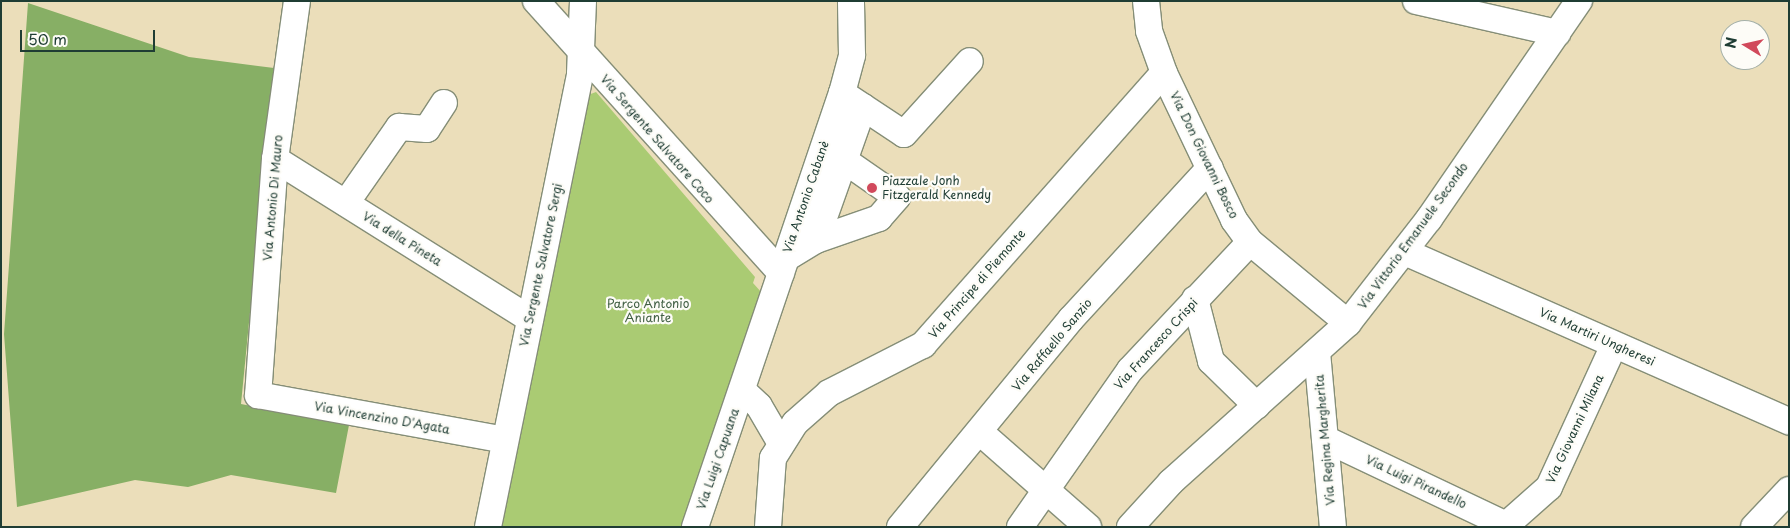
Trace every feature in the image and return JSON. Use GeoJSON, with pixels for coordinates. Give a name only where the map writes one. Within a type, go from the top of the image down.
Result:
{"type":"FeatureCollection","features":[{"type":"Feature","properties":{"kind":"street","name":"Via Antonio Di Mauro"},"geometry":{"type":"LineString","coordinates":[[258,395],[275,159],[297,1]]}},
{"type":"Feature","properties":{"kind":"street"},"geometry":{"type":"LineString","coordinates":[[538,4],[568,1]]}},
{"type":"Feature","properties":{"kind":"street","name":"Via Sergente Salvatore Sergi"},"geometry":{"type":"LineString","coordinates":[[488,527],[580,73],[583,1]]}},
{"type":"Feature","properties":{"kind":"street","name":"Via Antonio Cabanè"},"geometry":{"type":"LineString","coordinates":[[742,390],[783,266],[852,100],[852,1]]}},
{"type":"Feature","properties":{"kind":"street","name":"Via Don Giovanni Bosco"},"geometry":{"type":"LineString","coordinates":[[1146,1],[1150,31],[1164,73],[1210,168],[1250,242],[1348,323]]}},
{"type":"Feature","properties":{"kind":"street"},"geometry":{"type":"LineString","coordinates":[[1416,1],[1557,33]]}},
{"type":"Feature","properties":{"kind":"street","name":"Via Vittorio Emanuele Secondo"},"geometry":{"type":"LineString","coordinates":[[1130,527],[1171,482],[1348,323],[1405,252],[1578,1]]}},
{"type":"Feature","properties":{"kind":"street","name":"Via Sergente Salvatore Coco"},"geometry":{"type":"LineString","coordinates":[[538,4],[580,52],[783,266]]}},
{"type":"Feature","properties":{"kind":"street"},"geometry":{"type":"LineString","coordinates":[[816,240],[844,160],[852,100],[904,134],[970,61]]}},
{"type":"Feature","properties":{"kind":"street","name":"Via Principe di Piemonte"},"geometry":{"type":"LineString","coordinates":[[768,527],[770,477],[780,442],[829,392],[923,345],[1164,73]]}},
{"type":"Feature","properties":{"kind":"street"},"geometry":{"type":"LineString","coordinates":[[346,203],[399,127],[428,129],[444,103]]}},
{"type":"Feature","properties":{"kind":"street","name":"Via della Pineta"},"geometry":{"type":"LineString","coordinates":[[275,159],[530,319]]}},
{"type":"Feature","properties":{"kind":"street"},"geometry":{"type":"LineString","coordinates":[[783,266],[816,240],[879,218],[897,197],[844,160]]}},
{"type":"Feature","properties":{"kind":"street","name":"Via Raffaello Sanzio"},"geometry":{"type":"LineString","coordinates":[[900,527],[1071,319],[1210,168]]}},
{"type":"Feature","properties":{"kind":"street","name":"Via Francesco Crispi"},"geometry":{"type":"LineString","coordinates":[[1020,527],[1130,370],[1250,242]]}},
{"type":"Feature","properties":{"kind":"street","name":"Via Martiri Ungheresi"},"geometry":{"type":"LineString","coordinates":[[1405,252],[1789,421]]}},
{"type":"Feature","properties":{"kind":"street"},"geometry":{"type":"LineString","coordinates":[[1195,299],[1211,361],[1256,406]]}},
{"type":"Feature","properties":{"kind":"street","name":"Via Giovanni Milana"},"geometry":{"type":"LineString","coordinates":[[1505,526],[1549,487],[1614,344]]}},
{"type":"Feature","properties":{"kind":"street","name":"Via Regina Margherita"},"geometry":{"type":"LineString","coordinates":[[1317,352],[1333,527]]}},
{"type":"Feature","properties":{"kind":"street"},"geometry":{"type":"LineString","coordinates":[[742,390],[759,406],[780,442]]}},
{"type":"Feature","properties":{"kind":"street","name":"Via Luigi Capuana"},"geometry":{"type":"LineString","coordinates":[[695,527],[742,390]]}},
{"type":"Feature","properties":{"kind":"street","name":"Via Vincenzino D'Agata"},"geometry":{"type":"LineString","coordinates":[[258,395],[505,440]]}},
{"type":"Feature","properties":{"kind":"street"},"geometry":{"type":"LineString","coordinates":[[980,432],[1088,527]]}},
{"type":"Feature","properties":{"kind":"street","name":"Via Luigi Pirandello"},"geometry":{"type":"LineString","coordinates":[[1325,439],[1505,526]]}},
{"type":"Feature","properties":{"kind":"street"},"geometry":{"type":"LineString","coordinates":[[1754,527],[1789,490]]}},
{"type":"Feature","properties":{"kind":"green space"},"geometry":{"type":"Polygon","coordinates":[[[28,3],[189,57],[274,68],[241,404],[349,425],[336,493],[231,475],[188,487],[135,480],[17,507],[4,334],[28,3]]]}},
{"type":"Feature","properties":{"kind":"green space","name":"Parco Antonio Aniante"},"geometry":{"type":"Polygon","coordinates":[[[596,92],[755,277],[753,283],[762,293],[681,527],[502,527],[588,95],[596,92]]]}},
{"type":"Feature","properties":{"kind":"place","name":"Piazzale Jonh Fitzgerald Kennedy"},"geometry":{"type":"Point","coordinates":[872,188]}}]}
